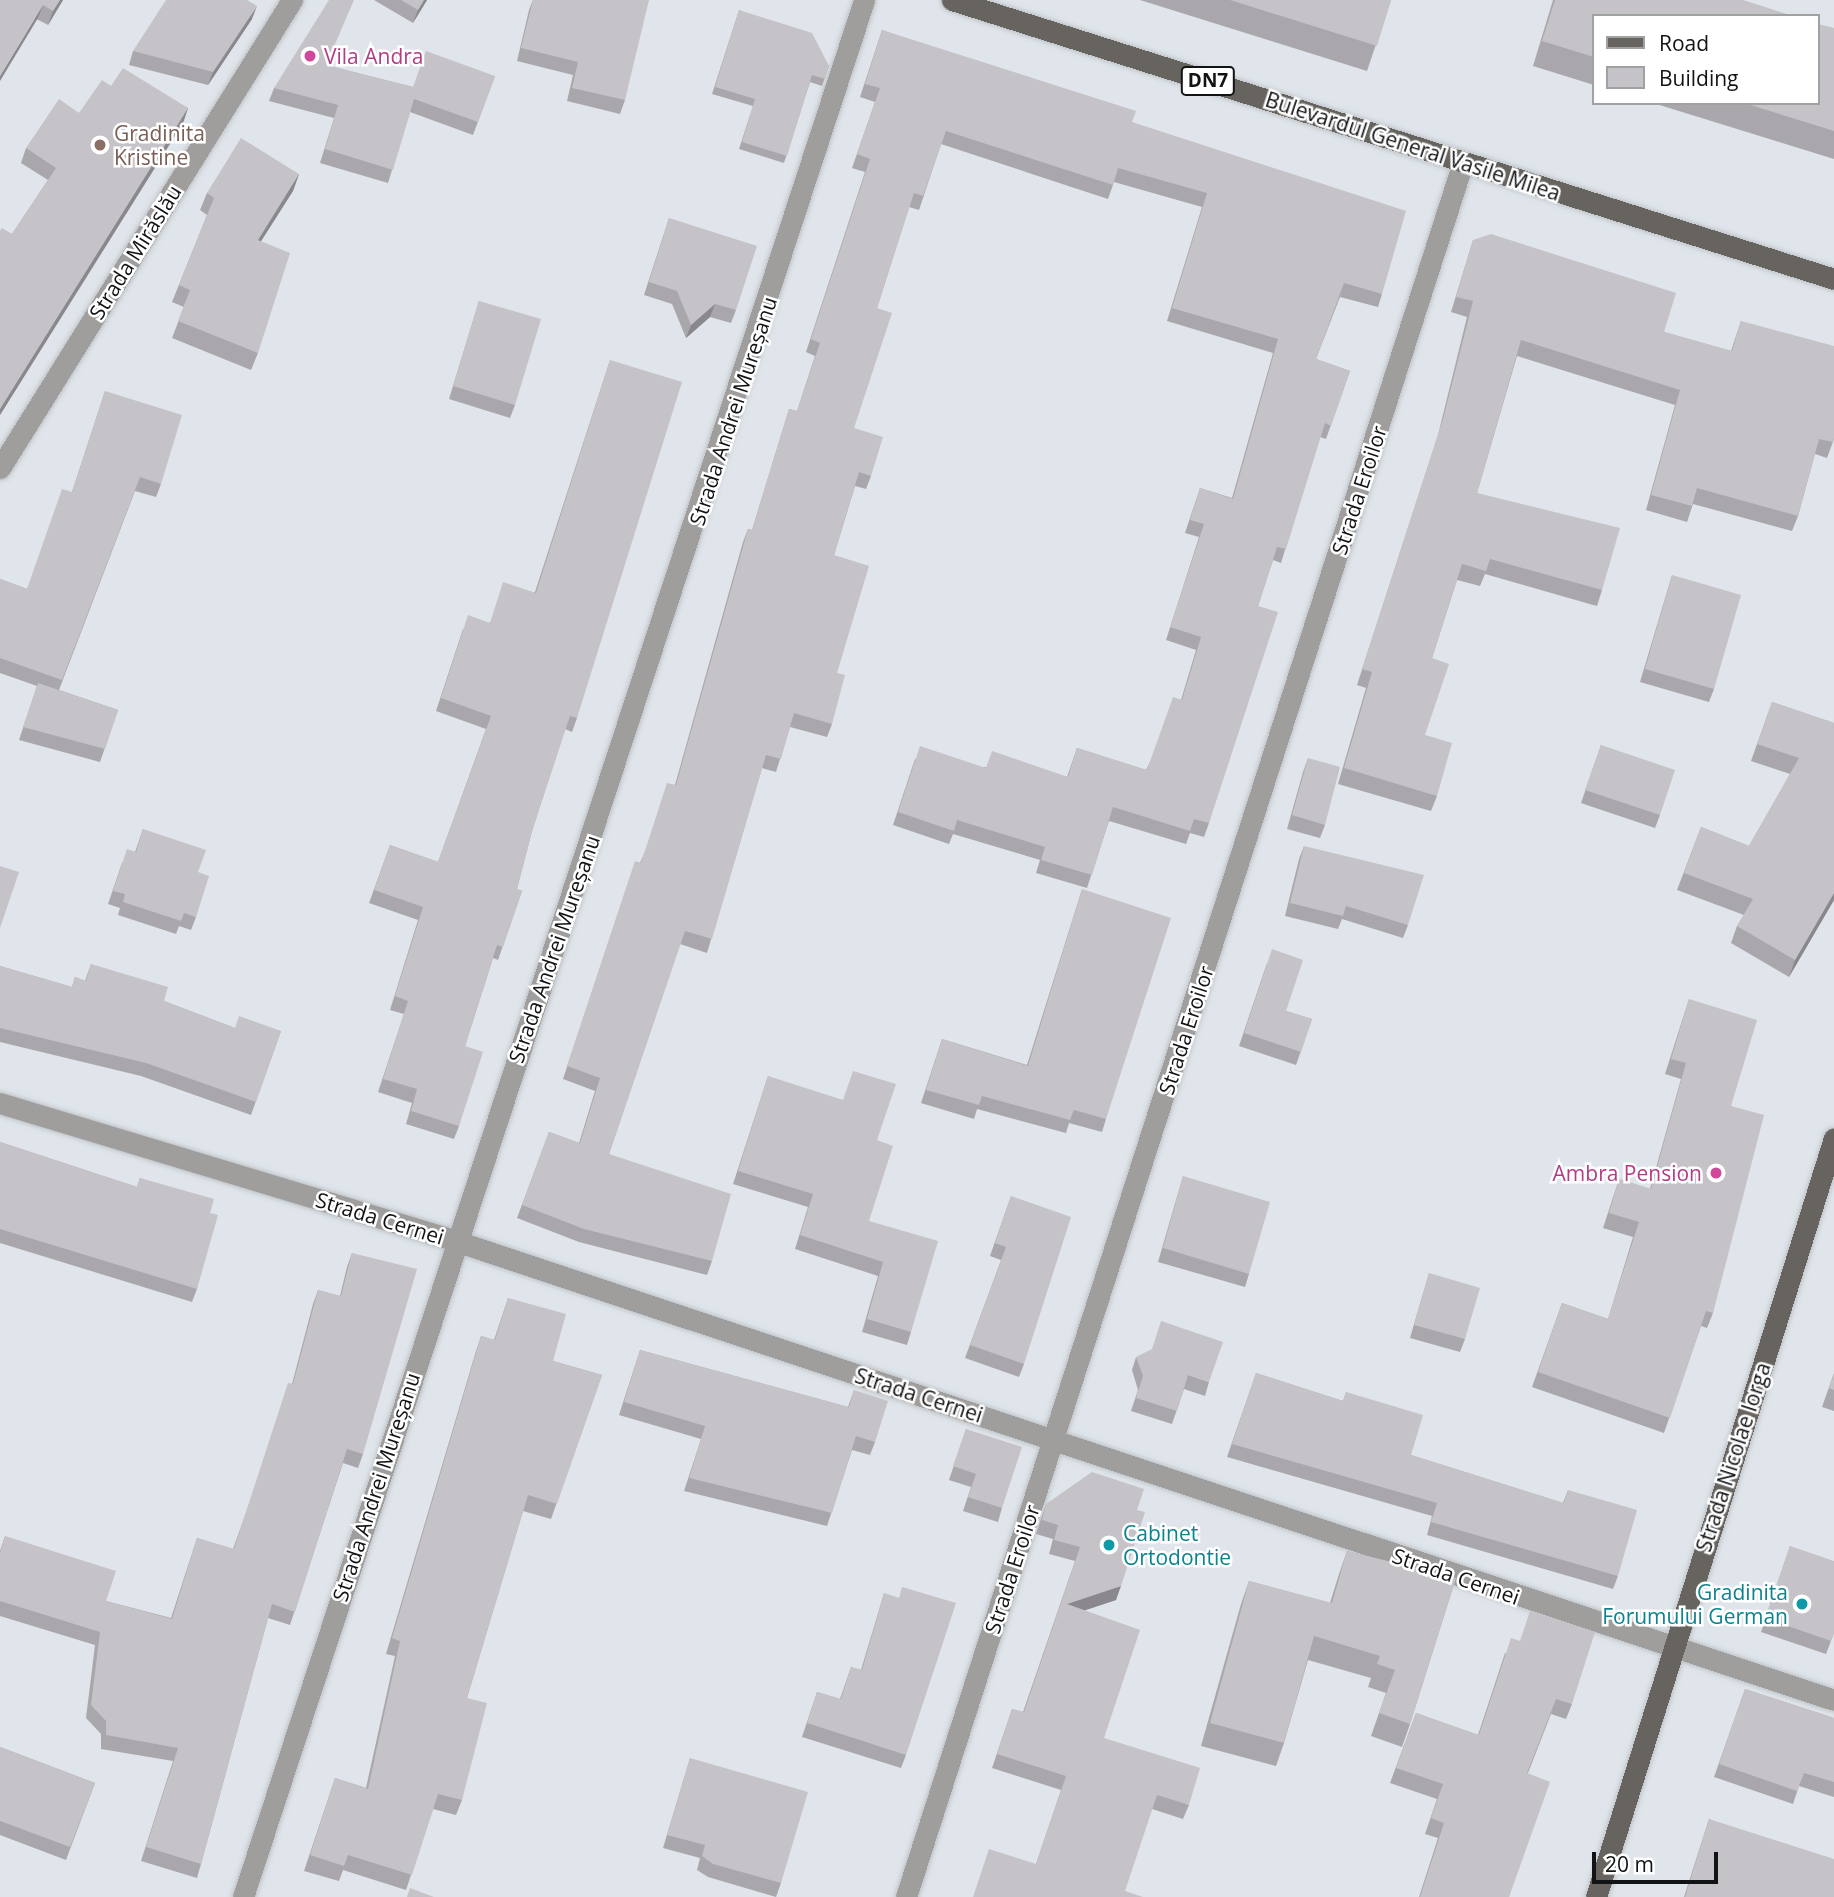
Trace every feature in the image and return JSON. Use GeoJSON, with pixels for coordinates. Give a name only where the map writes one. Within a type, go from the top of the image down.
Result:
{"type":"FeatureCollection","features":[{"type":"Feature","properties":{"kind":"main road","name":"Bulevardul General Vasile Milea"},"geometry":{"type":"LineString","coordinates":[[952,0],[1834,279]]}},
{"type":"Feature","properties":{"kind":"main road","name":"Strada Nicolae Iorga"},"geometry":{"type":"LineString","coordinates":[[1596,1897],[1834,1138]]}},
{"type":"Feature","properties":{"kind":"street","name":"Strada Mirăslău"},"geometry":{"type":"LineString","coordinates":[[0,468],[292,0]]}},
{"type":"Feature","properties":{"kind":"street","name":"Strada Andrei Mureșanu"},"geometry":{"type":"LineString","coordinates":[[243,1897],[864,0]]}},
{"type":"Feature","properties":{"kind":"street","name":"Strada Eroilor"},"geometry":{"type":"LineString","coordinates":[[906,1897],[1463,162]]}},
{"type":"Feature","properties":{"kind":"street","name":"Strada Cernei"},"geometry":{"type":"LineString","coordinates":[[0,1103],[456,1241],[1054,1439],[1673,1649],[1834,1700]]}},
{"type":"Feature","properties":{"kind":"building"},"geometry":{"type":"Polygon","coordinates":[[[0,0],[60,0],[53,11],[43,5],[0,76],[0,0]]]}},
{"type":"Feature","properties":{"kind":"building"},"geometry":{"type":"Polygon","coordinates":[[[166,0],[247,0],[257,6],[213,72],[133,51],[166,0]]]}},
{"type":"Feature","properties":{"kind":"building"},"geometry":{"type":"Polygon","coordinates":[[[329,0],[354,0],[326,65],[413,87],[426,51],[495,76],[478,122],[414,99],[393,170],[325,149],[338,105],[274,88],[329,0]]]}},
{"type":"Feature","properties":{"kind":"building"},"geometry":{"type":"Polygon","coordinates":[[[401,0],[424,0],[418,10],[401,0]]]}},
{"type":"Feature","properties":{"kind":"building"},"geometry":{"type":"Polygon","coordinates":[[[533,0],[649,0],[625,100],[572,88],[578,62],[521,48],[533,0]]]}},
{"type":"Feature","properties":{"kind":"building"},"geometry":{"type":"Polygon","coordinates":[[[1230,0],[1391,0],[1377,46],[1230,0]]]}},
{"type":"Feature","properties":{"kind":"building"},"geometry":{"type":"Polygon","coordinates":[[[1555,0],[1743,0],[1787,14],[1592,14],[1592,56],[1542,41],[1555,0]]]}},
{"type":"Feature","properties":{"kind":"building"},"geometry":{"type":"Polygon","coordinates":[[[739,10],[812,33],[829,66],[825,79],[812,75],[787,156],[742,142],[755,99],[715,87],[739,10]]]}},
{"type":"Feature","properties":{"kind":"building"},"geometry":{"type":"Polygon","coordinates":[[[1820,24],[1834,28],[1834,131],[1750,105],[1820,105],[1820,24]]]}},
{"type":"Feature","properties":{"kind":"building"},"geometry":{"type":"Polygon","coordinates":[[[882,30],[1136,111],[1132,122],[1406,211],[1382,294],[1344,283],[1316,359],[1350,371],[1331,426],[1325,423],[1286,549],[1277,547],[1258,606],[1278,612],[1209,823],[1194,819],[1190,831],[1113,807],[1092,875],[1041,860],[1045,847],[957,820],[954,831],[898,812],[920,746],[986,768],[992,751],[1068,777],[1077,748],[1147,770],[1173,697],[1182,700],[1201,637],[1170,627],[1204,524],[1190,520],[1200,488],[1233,499],[1278,339],[1172,308],[1207,193],[1118,168],[1113,185],[946,131],[923,196],[914,193],[877,308],[892,313],[854,428],[883,437],[871,476],[859,472],[834,555],[869,566],[837,673],[845,675],[832,724],[794,713],[781,759],[766,755],[712,939],[685,931],[609,1154],[731,1194],[712,1261],[584,1229],[522,1205],[549,1132],[580,1143],[600,1078],[567,1066],[635,861],[641,863],[667,783],[676,785],[748,529],[752,530],[789,409],[797,411],[820,343],[811,339],[870,159],[857,154],[880,88],[865,84],[882,30]]]}},
{"type":"Feature","properties":{"kind":"building"},"geometry":{"type":"Polygon","coordinates":[[[123,68],[188,108],[0,409],[0,231],[2,228],[12,234],[56,168],[26,148],[59,99],[79,113],[102,80],[111,86],[123,68]]]}},
{"type":"Feature","properties":{"kind":"building"},"geometry":{"type":"Polygon","coordinates":[[[241,138],[299,174],[258,240],[290,253],[258,353],[178,321],[190,290],[179,285],[214,198],[207,193],[241,138]]]}},
{"type":"Feature","properties":{"kind":"building"},"geometry":{"type":"Polygon","coordinates":[[[669,218],[757,246],[736,310],[715,304],[691,325],[677,291],[649,282],[669,218]]]}},
{"type":"Feature","properties":{"kind":"building"},"geometry":{"type":"Polygon","coordinates":[[[1491,234],[1676,293],[1664,332],[1732,351],[1741,321],[1834,346],[1834,439],[1833,442],[1819,439],[1798,516],[1697,488],[1692,506],[1651,495],[1680,390],[1521,340],[1477,493],[1620,528],[1602,590],[1490,559],[1486,571],[1462,564],[1432,658],[1449,664],[1425,735],[1452,743],[1437,796],[1344,768],[1372,672],[1362,669],[1443,419],[1473,301],[1456,297],[1473,240],[1491,234]]]}},
{"type":"Feature","properties":{"kind":"building"},"geometry":{"type":"Polygon","coordinates":[[[479,301],[541,319],[515,405],[453,386],[479,301]]]}},
{"type":"Feature","properties":{"kind":"building"},"geometry":{"type":"Polygon","coordinates":[[[610,360],[682,382],[577,718],[570,716],[532,831],[517,889],[522,891],[503,947],[497,945],[465,1046],[483,1052],[459,1126],[411,1111],[417,1089],[383,1079],[408,1001],[395,996],[423,907],[374,890],[390,845],[438,862],[491,716],[441,698],[468,615],[490,623],[503,582],[536,593],[610,360]]]}},
{"type":"Feature","properties":{"kind":"building"},"geometry":{"type":"Polygon","coordinates":[[[105,391],[182,415],[161,484],[140,477],[62,680],[0,658],[0,579],[27,589],[62,489],[72,492],[105,391]]]}},
{"type":"Feature","properties":{"kind":"building"},"geometry":{"type":"Polygon","coordinates":[[[1672,575],[1741,595],[1714,689],[1645,669],[1672,575]]]}},
{"type":"Feature","properties":{"kind":"building"},"geometry":{"type":"Polygon","coordinates":[[[38,683],[118,710],[105,749],[23,727],[38,683]]]}},
{"type":"Feature","properties":{"kind":"building"},"geometry":{"type":"Polygon","coordinates":[[[1772,702],[1834,723],[1834,893],[1795,960],[1737,926],[1753,899],[1684,873],[1701,827],[1749,846],[1799,758],[1757,744],[1772,702]]]}},
{"type":"Feature","properties":{"kind":"building"},"geometry":{"type":"Polygon","coordinates":[[[1601,745],[1675,770],[1660,815],[1585,790],[1601,745]]]}},
{"type":"Feature","properties":{"kind":"building"},"geometry":{"type":"Polygon","coordinates":[[[1308,758],[1340,767],[1325,825],[1292,815],[1308,758]]]}},
{"type":"Feature","properties":{"kind":"building"},"geometry":{"type":"Polygon","coordinates":[[[143,829],[206,850],[198,872],[209,876],[196,917],[184,913],[181,921],[123,902],[125,894],[113,891],[127,849],[136,852],[143,829]]]}},
{"type":"Feature","properties":{"kind":"building"},"geometry":{"type":"Polygon","coordinates":[[[1304,846],[1424,875],[1408,925],[1346,906],[1343,916],[1290,903],[1304,846]]]}},
{"type":"Feature","properties":{"kind":"building"},"geometry":{"type":"Polygon","coordinates":[[[0,866],[19,872],[0,928],[0,866]]]}},
{"type":"Feature","properties":{"kind":"building"},"geometry":{"type":"Polygon","coordinates":[[[1082,889],[1171,918],[1106,1119],[1074,1110],[1070,1120],[982,1096],[979,1105],[926,1090],[942,1039],[1028,1066],[1082,889]]]}},
{"type":"Feature","properties":{"kind":"building"},"geometry":{"type":"Polygon","coordinates":[[[1272,949],[1303,960],[1286,1011],[1312,1019],[1301,1052],[1244,1033],[1272,949]]]}},
{"type":"Feature","properties":{"kind":"building"},"geometry":{"type":"Polygon","coordinates":[[[91,964],[168,987],[164,1001],[235,1028],[239,1016],[281,1031],[256,1102],[146,1063],[0,1028],[0,966],[72,987],[75,977],[86,981],[91,964]]]}},
{"type":"Feature","properties":{"kind":"building"},"geometry":{"type":"Polygon","coordinates":[[[1689,999],[1757,1020],[1731,1106],[1764,1115],[1713,1313],[1706,1311],[1670,1418],[1538,1372],[1562,1303],[1608,1319],[1639,1222],[1609,1213],[1619,1179],[1651,1189],[1686,1063],[1671,1059],[1689,999]]]}},
{"type":"Feature","properties":{"kind":"building"},"geometry":{"type":"Polygon","coordinates":[[[853,1071],[896,1084],[877,1140],[893,1146],[869,1221],[938,1241],[911,1332],[867,1319],[883,1262],[800,1235],[813,1194],[738,1171],[768,1076],[843,1100],[853,1071]]]}},
{"type":"Feature","properties":{"kind":"building"},"geometry":{"type":"Polygon","coordinates":[[[0,1142],[137,1187],[140,1178],[214,1199],[210,1213],[218,1215],[197,1289],[0,1229],[0,1142]]]}},
{"type":"Feature","properties":{"kind":"building"},"geometry":{"type":"Polygon","coordinates":[[[1183,1176],[1270,1202],[1249,1274],[1163,1248],[1183,1176]]]}},
{"type":"Feature","properties":{"kind":"building"},"geometry":{"type":"Polygon","coordinates":[[[1011,1196],[1071,1217],[1024,1364],[970,1345],[1006,1247],[995,1243],[1011,1196]]]}},
{"type":"Feature","properties":{"kind":"building"},"geometry":{"type":"Polygon","coordinates":[[[352,1253],[417,1269],[363,1454],[347,1449],[295,1612],[272,1604],[201,1864],[146,1847],[178,1748],[106,1735],[106,1721],[91,1705],[100,1632],[0,1601],[0,1553],[5,1536],[116,1571],[106,1601],[172,1619],[197,1538],[234,1549],[288,1383],[293,1384],[318,1290],[341,1296],[352,1253]]]}},
{"type":"Feature","properties":{"kind":"building"},"geometry":{"type":"Polygon","coordinates":[[[1429,1273],[1480,1288],[1465,1339],[1414,1325],[1429,1273]]]}},
{"type":"Feature","properties":{"kind":"building"},"geometry":{"type":"Polygon","coordinates":[[[508,1298],[566,1314],[553,1361],[602,1375],[557,1504],[528,1495],[467,1698],[487,1703],[462,1800],[438,1794],[412,1875],[348,1855],[344,1866],[310,1855],[335,1778],[368,1789],[400,1641],[392,1638],[481,1336],[495,1340],[508,1298]]]}},
{"type":"Feature","properties":{"kind":"building"},"geometry":{"type":"Polygon","coordinates":[[[1161,1321],[1223,1342],[1209,1382],[1188,1375],[1177,1411],[1136,1398],[1143,1376],[1136,1357],[1152,1349],[1161,1321]]]}},
{"type":"Feature","properties":{"kind":"building"},"geometry":{"type":"Polygon","coordinates":[[[640,1350],[849,1407],[854,1390],[888,1401],[875,1442],[856,1436],[832,1513],[689,1478],[705,1426],[624,1402],[640,1350]]]}},
{"type":"Feature","properties":{"kind":"building"},"geometry":{"type":"Polygon","coordinates":[[[1256,1373],[1343,1401],[1346,1392],[1423,1415],[1411,1455],[1564,1503],[1568,1490],[1637,1510],[1618,1576],[1431,1522],[1437,1503],[1232,1444],[1256,1373]]]}},
{"type":"Feature","properties":{"kind":"building"},"geometry":{"type":"Polygon","coordinates":[[[1834,1374],[1834,1390],[1829,1388],[1834,1374]]]}},
{"type":"Feature","properties":{"kind":"building"},"geometry":{"type":"Polygon","coordinates":[[[966,1429],[1022,1447],[1002,1508],[968,1497],[976,1474],[953,1466],[966,1429]]]}},
{"type":"Feature","properties":{"kind":"building"},"geometry":{"type":"Polygon","coordinates":[[[1092,1472],[1144,1489],[1137,1510],[1145,1512],[1121,1586],[1067,1604],[1140,1630],[1104,1738],[1200,1768],[1189,1805],[1157,1795],[1125,1891],[1143,1897],[973,1897],[989,1849],[1036,1864],[1066,1776],[997,1754],[1012,1709],[1024,1712],[1080,1547],[1054,1540],[1058,1525],[1042,1520],[1046,1504],[1092,1472]]]}},
{"type":"Feature","properties":{"kind":"building","name":"Gradinita Forumului German"},"geometry":{"type":"Polygon","coordinates":[[[1790,1546],[1834,1561],[1834,1633],[1831,1641],[1765,1618],[1790,1546]]]}},
{"type":"Feature","properties":{"kind":"building"},"geometry":{"type":"Polygon","coordinates":[[[1347,1551],[1456,1578],[1410,1724],[1379,1713],[1395,1670],[1377,1664],[1380,1656],[1314,1636],[1284,1743],[1210,1723],[1249,1581],[1332,1603],[1347,1551]]]}},
{"type":"Feature","properties":{"kind":"building"},"geometry":{"type":"Polygon","coordinates":[[[902,1587],[956,1603],[906,1755],[807,1723],[817,1692],[841,1699],[851,1667],[862,1670],[884,1593],[899,1598],[902,1587]]]}},
{"type":"Feature","properties":{"kind":"building"},"geometry":{"type":"Polygon","coordinates":[[[1530,1611],[1595,1632],[1572,1704],[1556,1699],[1527,1773],[1550,1782],[1509,1897],[1420,1897],[1444,1823],[1431,1818],[1443,1784],[1396,1768],[1416,1713],[1479,1735],[1511,1638],[1520,1641],[1530,1611]]]}},
{"type":"Feature","properties":{"kind":"building"},"geometry":{"type":"Polygon","coordinates":[[[1745,1689],[1834,1718],[1834,1782],[1804,1773],[1797,1791],[1719,1764],[1745,1689]]]}},
{"type":"Feature","properties":{"kind":"building"},"geometry":{"type":"Polygon","coordinates":[[[0,1747],[95,1783],[70,1847],[0,1821],[0,1747]]]}},
{"type":"Feature","properties":{"kind":"building"},"geometry":{"type":"Polygon","coordinates":[[[690,1758],[808,1792],[781,1883],[713,1864],[702,1856],[705,1845],[667,1835],[690,1758]]]}},
{"type":"Feature","properties":{"kind":"building"},"geometry":{"type":"Polygon","coordinates":[[[1709,1819],[1834,1859],[1834,1897],[1685,1897],[1709,1819]]]}},
{"type":"Feature","properties":{"kind":"building"},"geometry":{"type":"Polygon","coordinates":[[[410,1888],[434,1897],[407,1897],[410,1888]]]}},
{"type":"Feature","properties":{"kind":"place","name":"Vila Andra"},"geometry":{"type":"Point","coordinates":[310,56]}},
{"type":"Feature","properties":{"kind":"place","name":"Gradinita Kristine"},"geometry":{"type":"Point","coordinates":[100,145]}},
{"type":"Feature","properties":{"kind":"place","name":"Ambra Pension"},"geometry":{"type":"Point","coordinates":[1716,1173]}},
{"type":"Feature","properties":{"kind":"place","name":"Cabinet Ortodontie"},"geometry":{"type":"Point","coordinates":[1109,1545]}},
{"type":"Feature","properties":{"kind":"place","name":"Gradinita Forumului German"},"geometry":{"type":"Point","coordinates":[1802,1604]}}]}
